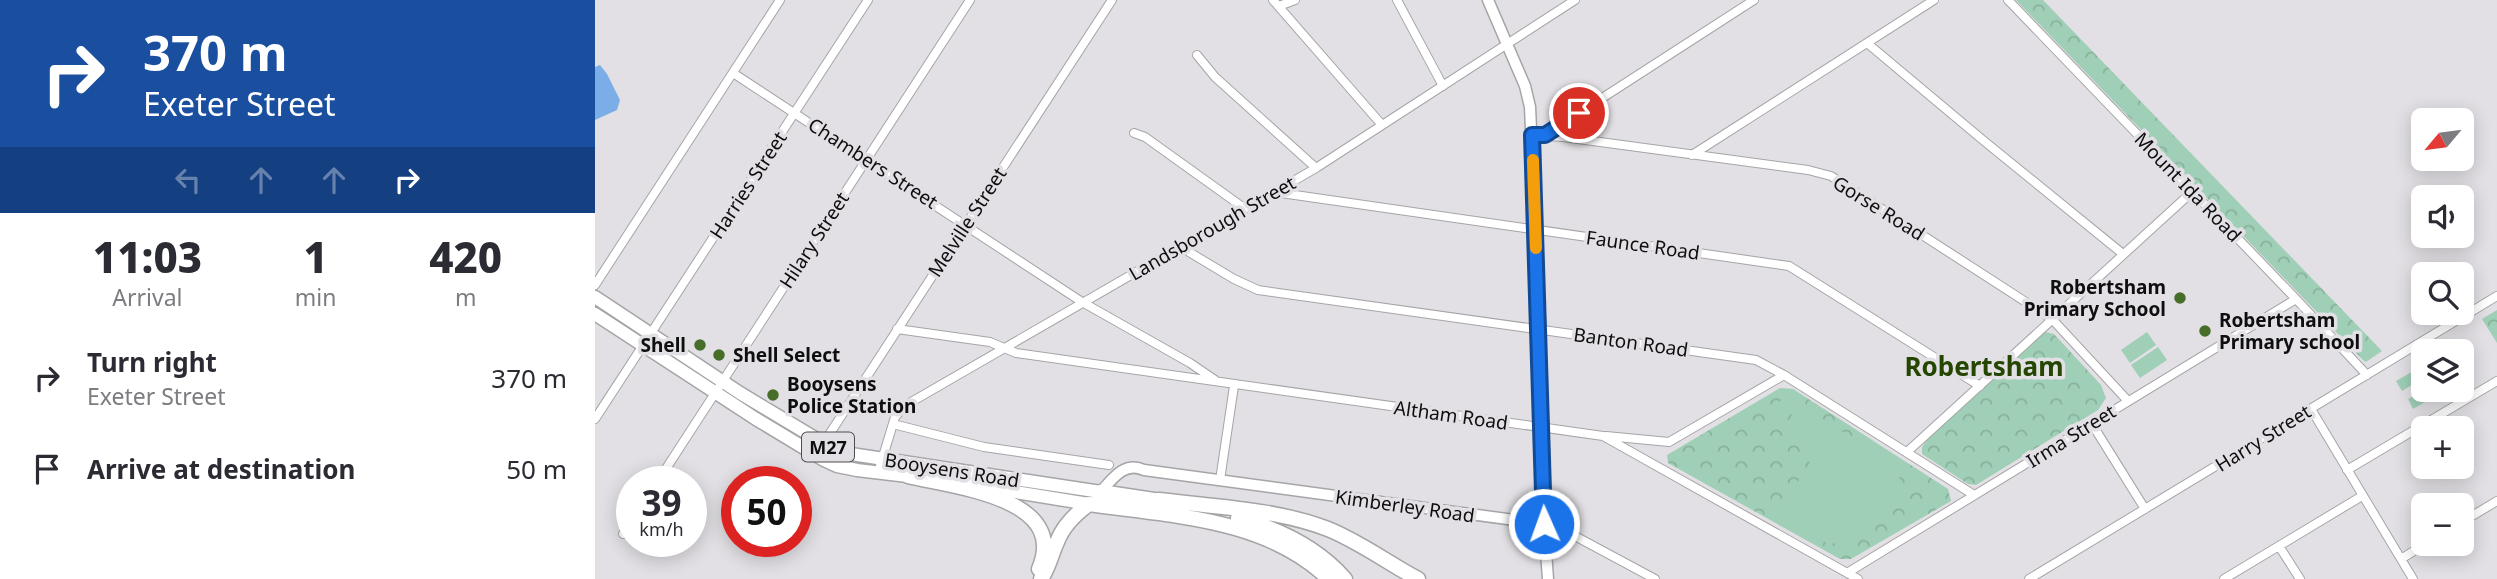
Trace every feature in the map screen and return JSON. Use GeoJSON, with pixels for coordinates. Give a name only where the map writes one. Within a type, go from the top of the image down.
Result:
{"type":"FeatureCollection","features":[{"type":"Feature","properties":{"kind":"highway"},"geometry":{"type":"LineString","coordinates":[[908,476],[988,495],[1010,502],[1025,511],[1038,528],[1044,548],[1042,562],[1032,579]]}},
{"type":"Feature","properties":{"kind":"highway"},"geometry":{"type":"LineString","coordinates":[[1104,492],[1309,523],[1352,541],[1418,579]]}},
{"type":"Feature","properties":{"kind":"highway"},"geometry":{"type":"LineString","coordinates":[[1159,500],[1262,525],[1286,535],[1322,557],[1345,579]]}},
{"type":"Feature","properties":{"kind":"highway"},"geometry":{"type":"LineString","coordinates":[[1041,579],[1050,565],[1062,531],[1071,519],[1089,504],[1209,521],[1244,530],[1282,545],[1304,558],[1329,579]]}},
{"type":"Feature","properties":{"kind":"main road"},"geometry":{"type":"LineString","coordinates":[[1488,0],[1528,95],[1532,135],[1548,579]]}},
{"type":"Feature","properties":{"kind":"main road","name":"Booysens Road"},"geometry":{"type":"LineString","coordinates":[[595,297],[646,339],[824,460],[837,466],[1089,504]]}},
{"type":"Feature","properties":{"kind":"main road","name":"Booysens Road"},"geometry":{"type":"LineString","coordinates":[[595,314],[646,339]]}},
{"type":"Feature","properties":{"kind":"main road","name":"Booysens Road"},"geometry":{"type":"LineString","coordinates":[[719,387],[844,453],[1104,492]]}},
{"type":"Feature","properties":{"kind":"main road","name":"Kimberley Road"},"geometry":{"type":"LineString","coordinates":[[1089,504],[1130,474],[1144,470],[1544,524]]}},
{"type":"Feature","properties":{"kind":"street"},"geometry":{"type":"LineString","coordinates":[[595,285],[780,0]]}},
{"type":"Feature","properties":{"kind":"street","name":"Harries Street"},"geometry":{"type":"LineString","coordinates":[[595,419],[868,0]]}},
{"type":"Feature","properties":{"kind":"street","name":"Hilary Street"},"geometry":{"type":"LineString","coordinates":[[668,466],[971,0]]}},
{"type":"Feature","properties":{"kind":"street"},"geometry":{"type":"LineString","coordinates":[[1276,3],[1295,0]]}},
{"type":"Feature","properties":{"kind":"street"},"geometry":{"type":"LineString","coordinates":[[1397,0],[1443,86]]}},
{"type":"Feature","properties":{"kind":"street","name":"Landsborough Street"},"geometry":{"type":"LineString","coordinates":[[878,473],[893,424],[906,405],[1316,168],[1575,0]]}},
{"type":"Feature","properties":{"kind":"street"},"geometry":{"type":"LineString","coordinates":[[1545,135],[1754,0]]}},
{"type":"Feature","properties":{"kind":"street"},"geometry":{"type":"LineString","coordinates":[[1692,155],[1934,0]]}},
{"type":"Feature","properties":{"kind":"street","name":"Mount Ida Road"},"geometry":{"type":"LineString","coordinates":[[2008,0],[2367,375]]}},
{"type":"Feature","properties":{"kind":"street","name":"Melville Street"},"geometry":{"type":"LineString","coordinates":[[823,444],[1110,1]]}},
{"type":"Feature","properties":{"kind":"street"},"geometry":{"type":"LineString","coordinates":[[1276,3],[1382,125]]}},
{"type":"Feature","properties":{"kind":"street"},"geometry":{"type":"LineString","coordinates":[[1867,43],[2123,254]]}},
{"type":"Feature","properties":{"kind":"street"},"geometry":{"type":"LineString","coordinates":[[1197,55],[1215,77],[1316,168]]}},
{"type":"Feature","properties":{"kind":"street","name":"Chambers Street"},"geometry":{"type":"LineString","coordinates":[[733,73],[1082,302]]}},
{"type":"Feature","properties":{"kind":"street"},"geometry":{"type":"LineString","coordinates":[[1134,133],[1145,137],[1244,208]]}},
{"type":"Feature","properties":{"kind":"street","name":"Gorse Road"},"geometry":{"type":"LineString","coordinates":[[1532,135],[1808,170],[1831,176],[2052,319],[2128,401]]}},
{"type":"Feature","properties":{"kind":"street"},"geometry":{"type":"LineString","coordinates":[[1907,452],[2193,191]]}},
{"type":"Feature","properties":{"kind":"street","name":"Faunce Road"},"geometry":{"type":"LineString","coordinates":[[1274,192],[1789,266],[1980,386]]}},
{"type":"Feature","properties":{"kind":"street","name":"Banton Road"},"geometry":{"type":"LineString","coordinates":[[1179,246],[1254,289],[1746,358],[1765,363],[1974,495]]}},
{"type":"Feature","properties":{"kind":"street","name":"Harry Street"},"geometry":{"type":"LineString","coordinates":[[2029,579],[2497,296]]}},
{"type":"Feature","properties":{"kind":"street","name":"Irma Street"},"geometry":{"type":"LineString","coordinates":[[1847,573],[2296,299]]}},
{"type":"Feature","properties":{"kind":"street","name":"Altham Road"},"geometry":{"type":"LineString","coordinates":[[1082,302],[1190,363],[1218,382]]}},
{"type":"Feature","properties":{"kind":"street","name":"Altham Road"},"geometry":{"type":"LineString","coordinates":[[897,330],[991,342],[1016,354],[1603,436],[1858,579]]}},
{"type":"Feature","properties":{"kind":"street"},"geometry":{"type":"LineString","coordinates":[[1603,436],[1669,442],[1784,375]]}},
{"type":"Feature","properties":{"kind":"street"},"geometry":{"type":"LineString","coordinates":[[2347,470],[2497,381]]}},
{"type":"Feature","properties":{"kind":"street"},"geometry":{"type":"LineString","coordinates":[[1220,480],[1234,386]]}},
{"type":"Feature","properties":{"kind":"street"},"geometry":{"type":"LineString","coordinates":[[2311,409],[2413,579]]}},
{"type":"Feature","properties":{"kind":"street"},"geometry":{"type":"LineString","coordinates":[[893,424],[983,447],[1109,465]]}},
{"type":"Feature","properties":{"kind":"street"},"geometry":{"type":"LineString","coordinates":[[2092,424],[2145,509]]}},
{"type":"Feature","properties":{"kind":"street"},"geometry":{"type":"LineString","coordinates":[[2224,579],[2362,496]]}},
{"type":"Feature","properties":{"kind":"street"},"geometry":{"type":"LineString","coordinates":[[2474,515],[2497,501]]}},
{"type":"Feature","properties":{"kind":"street","name":"Kimberley Road"},"geometry":{"type":"LineString","coordinates":[[1544,524],[1560,528],[1655,579]]}},
{"type":"Feature","properties":{"kind":"street"},"geometry":{"type":"LineString","coordinates":[[2279,546],[2300,579]]}},
{"type":"Feature","properties":{"kind":"street"},"geometry":{"type":"LineString","coordinates":[[2401,559],[2411,553]]}},
{"type":"Feature","properties":{"kind":"green space"},"geometry":{"type":"Polygon","coordinates":[[[2016,0],[2043,0],[2382,351],[2366,362],[2363,360],[2016,0]]]}},
{"type":"Feature","properties":{"kind":"green space"},"geometry":{"type":"Polygon","coordinates":[[[2497,310],[2497,343],[2482,319],[2497,310]]]}},
{"type":"Feature","properties":{"kind":"green space"},"geometry":{"type":"Polygon","coordinates":[[[2045,332],[2054,334],[2101,385],[2106,398],[2098,410],[1976,485],[1968,484],[1922,454],[1922,447],[1927,440],[2045,332]]]}},
{"type":"Feature","properties":{"kind":"green space"},"geometry":{"type":"Polygon","coordinates":[[[2147,332],[2156,345],[2130,363],[2121,350],[2147,332]]]}},
{"type":"Feature","properties":{"kind":"green space"},"geometry":{"type":"Polygon","coordinates":[[[2158,347],[2167,360],[2140,378],[2131,365],[2158,347]]]}},
{"type":"Feature","properties":{"kind":"green space"},"geometry":{"type":"Polygon","coordinates":[[[2411,372],[2411,385],[2402,391],[2396,381],[2411,372]]]}},
{"type":"Feature","properties":{"kind":"green space"},"geometry":{"type":"Polygon","coordinates":[[[1780,388],[1793,389],[1948,489],[1951,501],[1851,559],[1840,559],[1668,463],[1667,455],[1780,388]]]}},
{"type":"Feature","properties":{"kind":"green space"},"geometry":{"type":"Polygon","coordinates":[[[1784,395],[1797,403],[1780,430],[1767,422],[1784,395]]]}},
{"type":"Feature","properties":{"kind":"green space"},"geometry":{"type":"Polygon","coordinates":[[[2411,397],[2411,402],[2425,402],[2413,409],[2408,399],[2411,397]]]}},
{"type":"Feature","properties":{"kind":"green space"},"geometry":{"type":"Polygon","coordinates":[[[1799,404],[1813,413],[1796,439],[1782,431],[1799,404]]]}},
{"type":"Feature","properties":{"kind":"green space"},"geometry":{"type":"Polygon","coordinates":[[[1815,414],[1828,422],[1811,449],[1798,441],[1815,414]]]}},
{"type":"Feature","properties":{"kind":"green space"},"geometry":{"type":"Polygon","coordinates":[[[1831,427],[1870,447],[1887,461],[1900,479],[1871,524],[1840,542],[1830,544],[1819,540],[1782,508],[1831,427]]]}},
{"type":"Feature","properties":{"kind":"water"},"geometry":{"type":"Polygon","coordinates":[[[600,65],[620,100],[617,110],[595,120],[595,67],[600,65]]]}},
{"type":"Feature","properties":{"kind":"slow traffic"},"geometry":{"type":"LineString","coordinates":[[1533,160],[1536,248]]}},
{"type":"Feature","properties":{"kind":"place","name":"Robertsham Primary School"},"geometry":{"type":"Point","coordinates":[2180,298]}},
{"type":"Feature","properties":{"kind":"place","name":"Robertsham Primary school"},"geometry":{"type":"Point","coordinates":[2205,331]}},
{"type":"Feature","properties":{"kind":"place","name":"Shell"},"geometry":{"type":"Point","coordinates":[700,345]}},
{"type":"Feature","properties":{"kind":"place","name":"Shell Select"},"geometry":{"type":"Point","coordinates":[719,355]}},
{"type":"Feature","properties":{"kind":"place","name":"Booysens Police Station"},"geometry":{"type":"Point","coordinates":[773,395]}},
{"type":"Feature","properties":{"kind":"district","name":"Robertsham"},"geometry":{"type":"Point","coordinates":[1984,366]}},
{"type":"Feature","properties":{"kind":"route"},"geometry":{"type":"LineString","coordinates":[[1544,524],[1532,135],[1545,135],[1579,113]]}}]}
